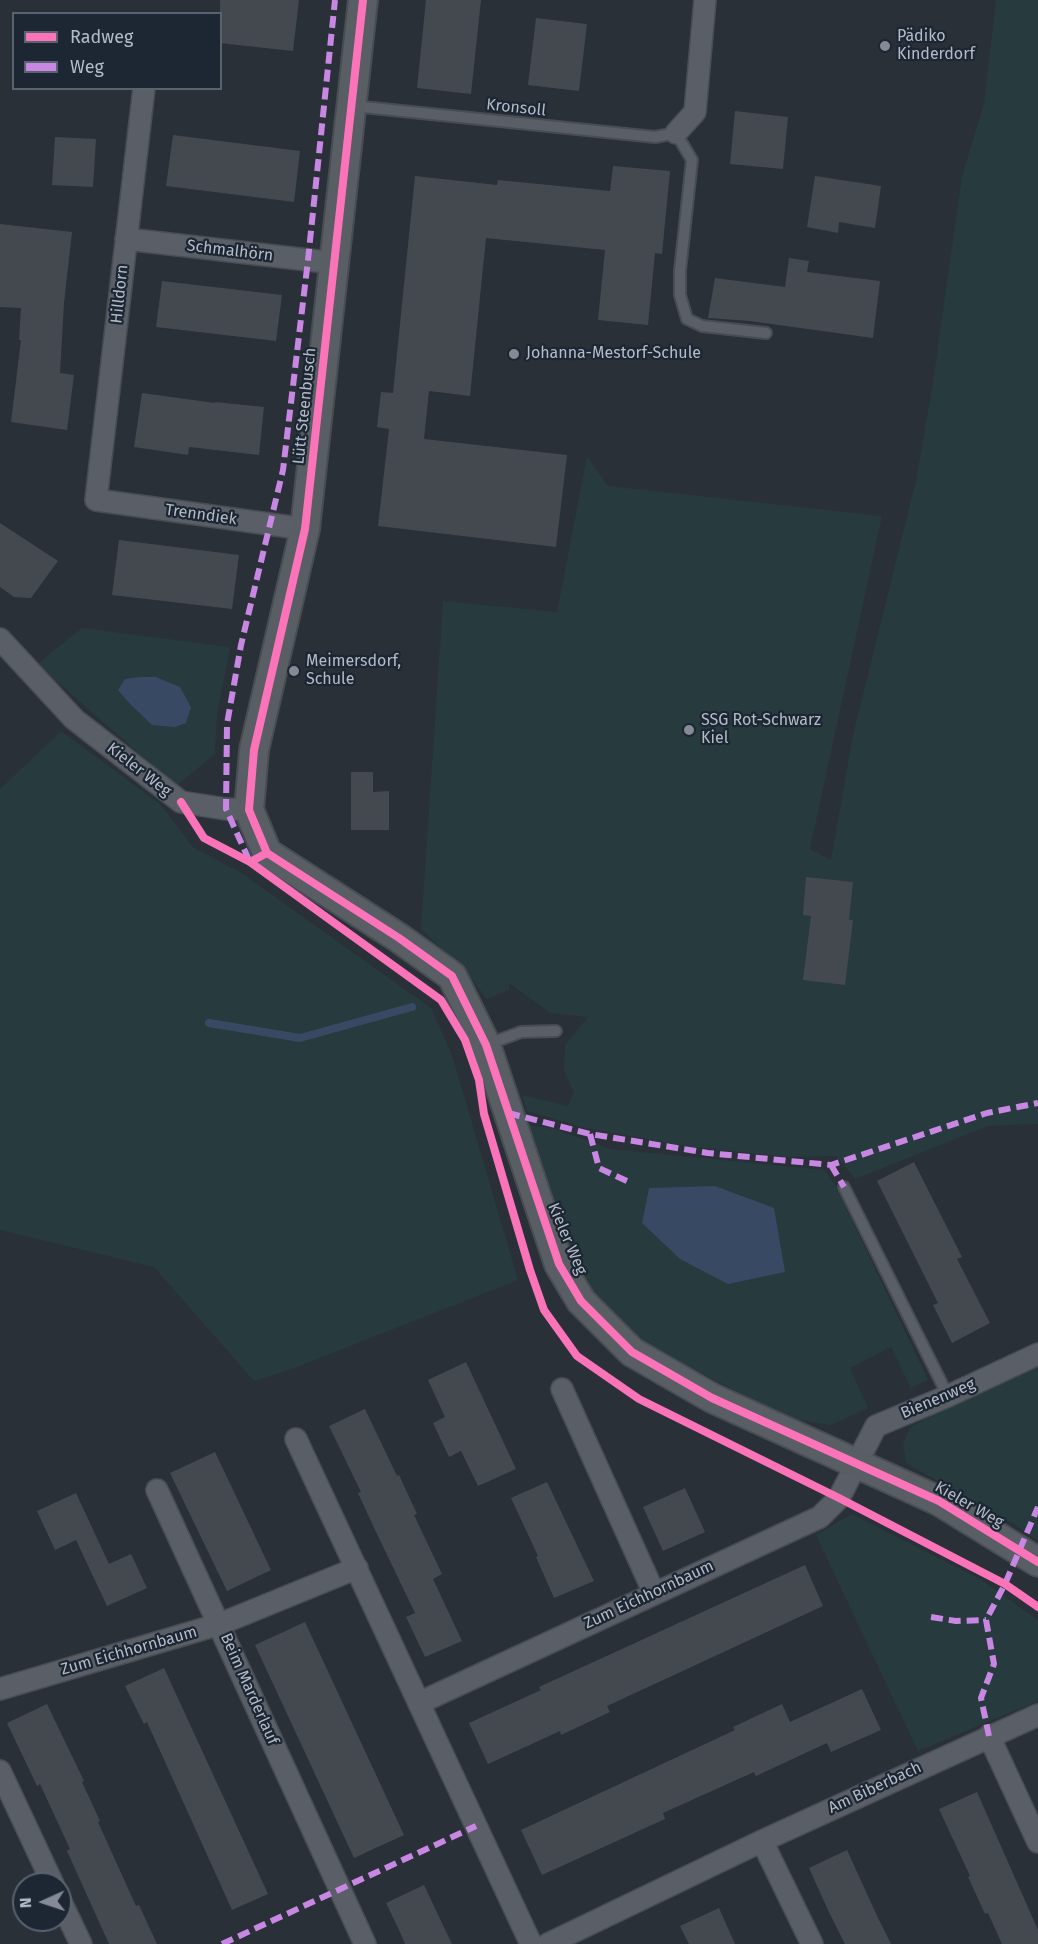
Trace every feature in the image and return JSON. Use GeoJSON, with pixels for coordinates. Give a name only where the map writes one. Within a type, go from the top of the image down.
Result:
{"type":"FeatureCollection","features":[{"type":"Feature","properties":{"kind":"street","name":"Lütt Steenbusch"},"geometry":{"type":"LineString","coordinates":[[249,810],[254,750],[305,529],[363,0]]}},
{"type":"Feature","properties":{"kind":"street"},"geometry":{"type":"LineString","coordinates":[[676,133],[695,112],[705,0]]}},
{"type":"Feature","properties":{"kind":"street","name":"Hilldorn"},"geometry":{"type":"LineString","coordinates":[[96,500],[144,90]]}},
{"type":"Feature","properties":{"kind":"street","name":"Schmalhörn"},"geometry":{"type":"LineString","coordinates":[[126,239],[335,263]]}},
{"type":"Feature","properties":{"kind":"street","name":"Trenndiek"},"geometry":{"type":"LineString","coordinates":[[96,500],[305,529]]}},
{"type":"Feature","properties":{"kind":"street","name":"Kieler Weg"},"geometry":{"type":"LineString","coordinates":[[0,639],[74,719],[181,802],[249,810],[267,853],[399,938],[452,976],[486,1045],[559,1264],[581,1301],[632,1352],[712,1398],[939,1501],[1038,1562]]}},
{"type":"Feature","properties":{"kind":"street","name":"Bienenweg"},"geometry":{"type":"LineString","coordinates":[[857,1464],[876,1426],[948,1396],[1038,1354]]}},
{"type":"Feature","properties":{"kind":"street"},"geometry":{"type":"LineString","coordinates":[[562,1389],[654,1593]]}},
{"type":"Feature","properties":{"kind":"street"},"geometry":{"type":"LineString","coordinates":[[296,1439],[531,1944]]}},
{"type":"Feature","properties":{"kind":"street","name":"Zum Eichhornbaum"},"geometry":{"type":"LineString","coordinates":[[419,1703],[819,1517],[839,1498],[857,1464]]}},
{"type":"Feature","properties":{"kind":"street","name":"Beim Marderlauf"},"geometry":{"type":"LineString","coordinates":[[157,1490],[365,1944]]}},
{"type":"Feature","properties":{"kind":"street","name":"Zum Eichhornbaum"},"geometry":{"type":"LineString","coordinates":[[0,1689],[220,1624],[357,1568]]}},
{"type":"Feature","properties":{"kind":"street","name":"Am Biberbach"},"geometry":{"type":"LineString","coordinates":[[548,1944],[762,1841],[1038,1715]]}},
{"type":"Feature","properties":{"kind":"street"},"geometry":{"type":"LineString","coordinates":[[989,1736],[1038,1842]]}},
{"type":"Feature","properties":{"kind":"street"},"geometry":{"type":"LineString","coordinates":[[0,1771],[47,1872]]}},
{"type":"Feature","properties":{"kind":"street"},"geometry":{"type":"LineString","coordinates":[[762,1841],[812,1944]]}},
{"type":"Feature","properties":{"kind":"street"},"geometry":{"type":"LineString","coordinates":[[72,1925],[81,1944]]}},
{"type":"Feature","properties":{"kind":"lane","name":"Kronsoll"},"geometry":{"type":"LineString","coordinates":[[352,106],[655,137],[676,133]]}},
{"type":"Feature","properties":{"kind":"lane"},"geometry":{"type":"LineString","coordinates":[[676,133],[692,160],[680,271],[680,295],[687,319],[702,326],[766,333]]}},
{"type":"Feature","properties":{"kind":"lane"},"geometry":{"type":"LineString","coordinates":[[486,1045],[521,1032],[556,1032]]}},
{"type":"Feature","properties":{"kind":"lane"},"geometry":{"type":"LineString","coordinates":[[844,1187],[948,1396]]}},
{"type":"Feature","properties":{"kind":"green space"},"geometry":{"type":"Polygon","coordinates":[[[996,0],[1038,0],[1038,1124],[988,1126],[855,1179],[836,1156],[789,1157],[692,1147],[585,1128],[527,1111],[522,1095],[568,1106],[574,1092],[564,1071],[565,1045],[588,1017],[550,1013],[509,983],[509,990],[487,999],[465,971],[421,929],[443,601],[557,612],[587,456],[608,486],[882,516],[810,849],[831,860],[853,735],[916,480],[932,389],[962,176],[984,104],[996,0]]]}},
{"type":"Feature","properties":{"kind":"green space"},"geometry":{"type":"Polygon","coordinates":[[[82,628],[230,647],[217,715],[215,754],[176,786],[37,664],[82,628]]]}},
{"type":"Feature","properties":{"kind":"green space"},"geometry":{"type":"Polygon","coordinates":[[[61,731],[160,804],[194,848],[240,872],[431,1008],[452,1055],[518,1280],[292,1369],[254,1381],[154,1267],[0,1230],[0,789],[61,731]]]}},
{"type":"Feature","properties":{"kind":"green space"},"geometry":{"type":"Polygon","coordinates":[[[529,1125],[554,1129],[611,1149],[824,1170],[836,1186],[928,1380],[911,1388],[891,1347],[850,1368],[868,1408],[831,1425],[791,1419],[640,1342],[599,1307],[571,1266],[544,1194],[529,1125]]]}},
{"type":"Feature","properties":{"kind":"green space"},"geometry":{"type":"Polygon","coordinates":[[[1038,1366],[1038,1541],[1014,1524],[906,1463],[903,1443],[910,1428],[940,1410],[1038,1366]]]}},
{"type":"Feature","properties":{"kind":"green space"},"geometry":{"type":"Polygon","coordinates":[[[852,1514],[980,1579],[1038,1620],[1038,1701],[918,1751],[816,1535],[852,1514]]]}},
{"type":"Feature","properties":{"kind":"water"},"geometry":{"type":"Polygon","coordinates":[[[156,677],[180,687],[191,707],[186,723],[175,727],[152,725],[131,705],[118,690],[125,679],[156,677]]]}},
{"type":"Feature","properties":{"kind":"water"},"geometry":{"type":"Polygon","coordinates":[[[715,1186],[774,1208],[785,1272],[728,1284],[680,1259],[642,1223],[649,1188],[715,1186]]]}},
{"type":"Feature","properties":{"kind":"building"},"geometry":{"type":"Polygon","coordinates":[[[220,0],[299,0],[293,51],[222,43],[222,12],[220,12],[220,0]]]}},
{"type":"Feature","properties":{"kind":"building"},"geometry":{"type":"Polygon","coordinates":[[[426,0],[481,0],[471,94],[417,88],[426,0]]]}},
{"type":"Feature","properties":{"kind":"building"},"geometry":{"type":"Polygon","coordinates":[[[536,18],[587,24],[579,91],[528,85],[536,18]]]}},
{"type":"Feature","properties":{"kind":"building"},"geometry":{"type":"Polygon","coordinates":[[[735,111],[788,117],[783,169],[730,164],[735,111]]]}},
{"type":"Feature","properties":{"kind":"building"},"geometry":{"type":"Polygon","coordinates":[[[173,135],[300,151],[294,202],[166,186],[173,135]]]}},
{"type":"Feature","properties":{"kind":"building"},"geometry":{"type":"Polygon","coordinates":[[[55,137],[96,139],[93,187],[52,185],[55,137]]]}},
{"type":"Feature","properties":{"kind":"building"},"geometry":{"type":"Polygon","coordinates":[[[613,166],[670,171],[662,254],[655,253],[648,325],[598,320],[605,250],[486,238],[470,396],[429,391],[424,439],[567,455],[556,547],[378,526],[389,429],[377,427],[381,392],[393,393],[415,176],[497,185],[498,180],[610,191],[613,166]]]}},
{"type":"Feature","properties":{"kind":"building"},"geometry":{"type":"Polygon","coordinates":[[[815,176],[881,186],[875,228],[839,222],[838,233],[807,227],[815,176]]]}},
{"type":"Feature","properties":{"kind":"building"},"geometry":{"type":"Polygon","coordinates":[[[0,224],[72,232],[64,303],[60,373],[74,375],[67,430],[11,422],[21,340],[19,340],[21,308],[0,307],[0,224]]]}},
{"type":"Feature","properties":{"kind":"building"},"geometry":{"type":"Polygon","coordinates":[[[789,258],[809,261],[807,272],[880,281],[873,338],[750,321],[708,318],[715,278],[785,287],[789,258]]]}},
{"type":"Feature","properties":{"kind":"building"},"geometry":{"type":"Polygon","coordinates":[[[162,281],[282,295],[276,341],[156,327],[162,281]]]}},
{"type":"Feature","properties":{"kind":"building"},"geometry":{"type":"Polygon","coordinates":[[[142,393],[264,407],[259,455],[189,447],[188,455],[134,447],[142,393]]]}},
{"type":"Feature","properties":{"kind":"building"},"geometry":{"type":"Polygon","coordinates":[[[0,523],[58,561],[31,598],[14,597],[0,587],[0,523]]]}},
{"type":"Feature","properties":{"kind":"building"},"geometry":{"type":"Polygon","coordinates":[[[119,540],[239,555],[232,609],[112,595],[119,540]]]}},
{"type":"Feature","properties":{"kind":"building"},"geometry":{"type":"Polygon","coordinates":[[[351,772],[373,772],[373,792],[389,791],[389,830],[351,830],[351,772]]]}},
{"type":"Feature","properties":{"kind":"building"},"geometry":{"type":"Polygon","coordinates":[[[806,877],[853,882],[849,920],[853,920],[845,985],[803,980],[811,916],[803,915],[806,877]]]}},
{"type":"Feature","properties":{"kind":"building"},"geometry":{"type":"Polygon","coordinates":[[[914,1162],[962,1257],[957,1259],[990,1323],[952,1343],[933,1305],[938,1303],[877,1181],[914,1162]]]}},
{"type":"Feature","properties":{"kind":"building"},"geometry":{"type":"Polygon","coordinates":[[[466,1362],[516,1469],[478,1486],[461,1451],[449,1457],[433,1423],[445,1417],[428,1380],[466,1362]]]}},
{"type":"Feature","properties":{"kind":"building"},"geometry":{"type":"Polygon","coordinates":[[[365,1409],[417,1514],[414,1515],[442,1574],[433,1579],[462,1641],[425,1657],[406,1617],[415,1613],[329,1426],[365,1409]]]}},
{"type":"Feature","properties":{"kind":"building"},"geometry":{"type":"Polygon","coordinates":[[[215,1452],[271,1570],[227,1591],[170,1473],[215,1452]]]}},
{"type":"Feature","properties":{"kind":"building"},"geometry":{"type":"Polygon","coordinates":[[[547,1482],[594,1581],[554,1598],[536,1557],[538,1556],[511,1498],[547,1482]]]}},
{"type":"Feature","properties":{"kind":"building"},"geometry":{"type":"Polygon","coordinates":[[[685,1488],[705,1532],[663,1551],[643,1507],[685,1488]]]}},
{"type":"Feature","properties":{"kind":"building"},"geometry":{"type":"Polygon","coordinates":[[[76,1493],[109,1564],[131,1554],[147,1588],[107,1606],[76,1540],[55,1550],[37,1511],[76,1493]]]}},
{"type":"Feature","properties":{"kind":"building"},"geometry":{"type":"Polygon","coordinates":[[[805,1565],[823,1606],[607,1706],[610,1712],[561,1735],[560,1731],[488,1764],[469,1723],[541,1690],[539,1687],[805,1565]]]}},
{"type":"Feature","properties":{"kind":"building"},"geometry":{"type":"Polygon","coordinates":[[[305,1622],[404,1835],[354,1858],[255,1645],[305,1622]]]}},
{"type":"Feature","properties":{"kind":"building"},"geometry":{"type":"Polygon","coordinates":[[[164,1668],[268,1894],[232,1910],[147,1722],[144,1724],[125,1686],[164,1668]]]}},
{"type":"Feature","properties":{"kind":"building"},"geometry":{"type":"Polygon","coordinates":[[[862,1689],[881,1730],[831,1752],[827,1743],[756,1776],[754,1772],[663,1813],[665,1819],[542,1875],[521,1830],[735,1730],[733,1727],[782,1704],[790,1722],[862,1689]]]}},
{"type":"Feature","properties":{"kind":"building"},"geometry":{"type":"Polygon","coordinates":[[[47,1704],[84,1781],[82,1782],[100,1821],[98,1822],[136,1906],[139,1905],[157,1944],[109,1944],[67,1851],[70,1849],[40,1784],[37,1786],[7,1723],[47,1704]]]}},
{"type":"Feature","properties":{"kind":"building"},"geometry":{"type":"Polygon","coordinates":[[[977,1792],[1038,1930],[1038,1944],[1002,1944],[988,1913],[985,1914],[939,1809],[977,1792]]]}},
{"type":"Feature","properties":{"kind":"building"},"geometry":{"type":"Polygon","coordinates":[[[847,1850],[891,1944],[845,1944],[828,1910],[809,1868],[847,1850]]]}},
{"type":"Feature","properties":{"kind":"building"},"geometry":{"type":"Polygon","coordinates":[[[424,1885],[452,1944],[405,1944],[386,1903],[424,1885]]]}},
{"type":"Feature","properties":{"kind":"building"},"geometry":{"type":"Polygon","coordinates":[[[719,1908],[735,1944],[689,1944],[680,1926],[719,1908]]]}},
{"type":"Feature","properties":{"kind":"waterway"},"geometry":{"type":"LineString","coordinates":[[209,1023],[300,1038],[412,1007]]}},
{"type":"Feature","properties":{"kind":"marked path"},"geometry":{"type":"LineString","coordinates":[[249,860],[226,809],[227,724],[241,645],[283,470],[335,0]]}},
{"type":"Feature","properties":{"kind":"marked path"},"geometry":{"type":"LineString","coordinates":[[508,1113],[590,1134],[708,1153],[831,1165],[987,1113],[1038,1103]]}},
{"type":"Feature","properties":{"kind":"marked path"},"geometry":{"type":"LineString","coordinates":[[590,1134],[599,1168],[631,1183]]}},
{"type":"Feature","properties":{"kind":"marked path"},"geometry":{"type":"LineString","coordinates":[[831,1165],[844,1187]]}},
{"type":"Feature","properties":{"kind":"marked path"},"geometry":{"type":"LineString","coordinates":[[989,1736],[981,1698],[994,1664],[986,1620],[1005,1584],[1038,1507]]}},
{"type":"Feature","properties":{"kind":"marked path"},"geometry":{"type":"LineString","coordinates":[[931,1617],[956,1621],[986,1620]]}},
{"type":"Feature","properties":{"kind":"marked path"},"geometry":{"type":"LineString","coordinates":[[222,1944],[476,1826]]}},
{"type":"Feature","properties":{"kind":"cycle path"},"geometry":{"type":"LineString","coordinates":[[363,0],[305,529],[254,750],[249,810],[267,853],[399,938],[452,976],[486,1045],[559,1264],[581,1301],[632,1352],[712,1398],[939,1501],[1038,1562]]}},
{"type":"Feature","properties":{"kind":"cycle path"},"geometry":{"type":"LineString","coordinates":[[181,802],[204,838],[250,862]]}},
{"type":"Feature","properties":{"kind":"cycle path"},"geometry":{"type":"LineString","coordinates":[[267,853],[250,862],[441,1000],[465,1040],[479,1080],[484,1114],[544,1310],[577,1356],[639,1399],[839,1498],[1005,1584],[1038,1607]]}},
{"type":"Feature","properties":{"kind":"place","name":"Pädiko Kinderdorf"},"geometry":{"type":"Point","coordinates":[885,46]}},
{"type":"Feature","properties":{"kind":"place","name":"Johanna-Mestorf-Schule"},"geometry":{"type":"Point","coordinates":[514,354]}},
{"type":"Feature","properties":{"kind":"place","name":"Meimersdorf, Schule"},"geometry":{"type":"Point","coordinates":[294,671]}},
{"type":"Feature","properties":{"kind":"place","name":"SSG Rot-Schwarz Kiel"},"geometry":{"type":"Point","coordinates":[689,730]}}]}
